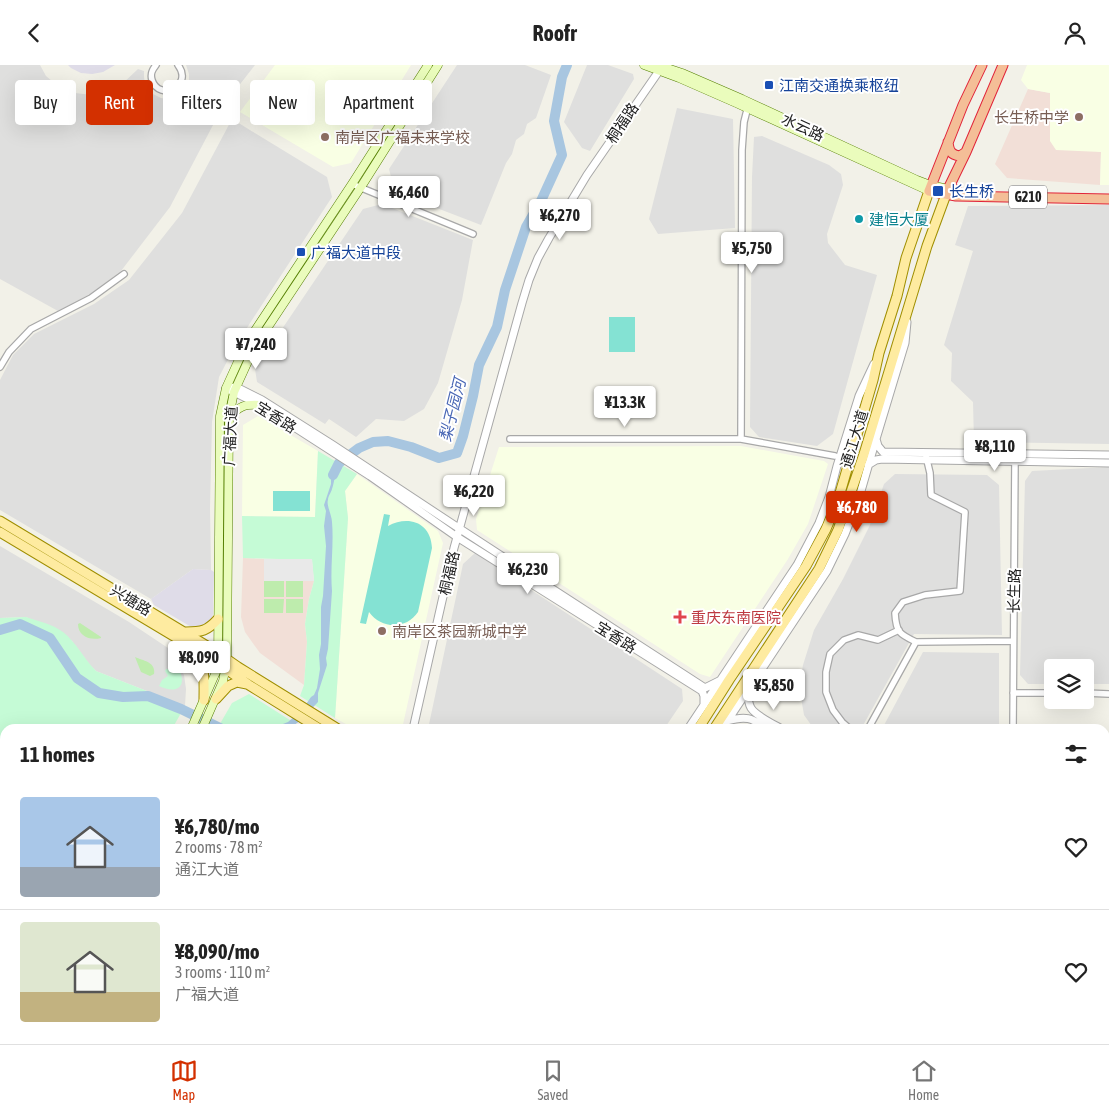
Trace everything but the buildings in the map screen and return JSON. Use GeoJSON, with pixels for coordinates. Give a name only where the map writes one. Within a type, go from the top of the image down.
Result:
{"type":"FeatureCollection","features":[{"type":"Feature","properties":{"kind":"highway","name":"通江大道"},"geometry":{"type":"LineString","coordinates":[[929,188],[982,65]]}},
{"type":"Feature","properties":{"kind":"highway","name":"通江大道"},"geometry":{"type":"LineString","coordinates":[[947,192],[1003,65]]}},
{"type":"Feature","properties":{"kind":"highway"},"geometry":{"type":"LineString","coordinates":[[948,141],[948,148],[951,153],[960,156],[966,152]]}},
{"type":"Feature","properties":{"kind":"highway","name":"G210"},"geometry":{"type":"LineString","coordinates":[[929,188],[947,192],[1109,199]]}},
{"type":"Feature","properties":{"kind":"highway","name":"G210"},"geometry":{"type":"LineString","coordinates":[[947,192],[1109,194]]}},
{"type":"Feature","properties":{"kind":"main road","name":"广福大道"},"geometry":{"type":"LineString","coordinates":[[193,724],[216,672],[219,653],[220,416],[226,388],[246,344],[428,65]]}},
{"type":"Feature","properties":{"kind":"main road","name":"广福大道"},"geometry":{"type":"LineString","coordinates":[[204,724],[223,681],[227,665],[228,417],[235,389],[254,348],[361,187],[438,65]]}},
{"type":"Feature","properties":{"kind":"main road","name":"水云路"},"geometry":{"type":"LineString","coordinates":[[644,65],[662,67],[679,78],[748,105],[929,188]]}},
{"type":"Feature","properties":{"kind":"main road","name":"通江大道"},"geometry":{"type":"LineString","coordinates":[[701,724],[806,566],[826,529],[838,500],[879,353],[897,297],[906,258],[929,188]]}},
{"type":"Feature","properties":{"kind":"main road","name":"通江大道"},"geometry":{"type":"LineString","coordinates":[[717,724],[819,569],[838,530],[848,504],[922,261],[947,192]]}},
{"type":"Feature","properties":{"kind":"main road"},"geometry":{"type":"LineString","coordinates":[[906,258],[916,252],[920,253],[922,261]]}},
{"type":"Feature","properties":{"kind":"main road"},"geometry":{"type":"LineString","coordinates":[[228,417],[242,406],[260,405]]}},
{"type":"Feature","properties":{"kind":"main road"},"geometry":{"type":"LineString","coordinates":[[878,407],[879,429]]}},
{"type":"Feature","properties":{"kind":"main road","name":"兴塘路"},"geometry":{"type":"LineString","coordinates":[[0,521],[219,653],[227,665],[249,685],[289,703]]}},
{"type":"Feature","properties":{"kind":"main road","name":"兴塘路"},"geometry":{"type":"LineString","coordinates":[[0,532],[192,648],[218,663],[227,665],[319,724]]}},
{"type":"Feature","properties":{"kind":"main road"},"geometry":{"type":"LineString","coordinates":[[184,632],[206,630],[218,619]]}},
{"type":"Feature","properties":{"kind":"main road"},"geometry":{"type":"LineString","coordinates":[[192,648],[199,657],[203,667],[202,704]]}},
{"type":"Feature","properties":{"kind":"main road"},"geometry":{"type":"LineString","coordinates":[[216,699],[228,686],[237,682],[249,685]]}},
{"type":"Feature","properties":{"kind":"street"},"geometry":{"type":"LineString","coordinates":[[154,66],[152,77],[156,86],[165,91],[170,91],[179,86],[181,81],[182,71],[178,65]]}},
{"type":"Feature","properties":{"kind":"street","name":"桐福路"},"geometry":{"type":"LineString","coordinates":[[414,724],[459,529],[529,280],[549,238],[587,175],[662,67]]}},
{"type":"Feature","properties":{"kind":"street"},"geometry":{"type":"LineString","coordinates":[[741,439],[742,150],[744,122],[748,105]]}},
{"type":"Feature","properties":{"kind":"street"},"geometry":{"type":"LineString","coordinates":[[352,184],[474,234]]}},
{"type":"Feature","properties":{"kind":"street"},"geometry":{"type":"LineString","coordinates":[[0,367],[9,352],[31,329],[92,298],[124,274]]}},
{"type":"Feature","properties":{"kind":"street","name":"通江大道"},"geometry":{"type":"LineString","coordinates":[[725,724],[827,571],[845,533],[856,507],[905,343],[909,302]]}},
{"type":"Feature","properties":{"kind":"street","name":"通江大道"},"geometry":{"type":"LineString","coordinates":[[691,724],[797,565],[819,523],[830,497],[837,466],[859,396],[879,353]]}},
{"type":"Feature","properties":{"kind":"street","name":"宝香路"},"geometry":{"type":"LineString","coordinates":[[226,388],[235,389],[262,400],[371,474],[459,529],[704,689]]}},
{"type":"Feature","properties":{"kind":"street","name":"宝香路"},"geometry":{"type":"LineString","coordinates":[[235,389],[332,448]]}},
{"type":"Feature","properties":{"kind":"street"},"geometry":{"type":"LineString","coordinates":[[510,439],[741,439],[835,456]]}},
{"type":"Feature","properties":{"kind":"street"},"geometry":{"type":"LineString","coordinates":[[876,439],[883,456]]}},
{"type":"Feature","properties":{"kind":"street"},"geometry":{"type":"LineString","coordinates":[[835,456],[844,445]]}},
{"type":"Feature","properties":{"kind":"street"},"geometry":{"type":"LineString","coordinates":[[1015,458],[1109,455]]}},
{"type":"Feature","properties":{"kind":"street"},"geometry":{"type":"LineString","coordinates":[[835,456],[837,466]]}},
{"type":"Feature","properties":{"kind":"street"},"geometry":{"type":"LineString","coordinates":[[868,465],[883,456],[1015,458],[1109,463]]}},
{"type":"Feature","properties":{"kind":"street"},"geometry":{"type":"LineString","coordinates":[[926,456],[930,473],[931,495],[965,512],[960,591],[926,595],[903,602],[895,613],[896,625],[902,635],[916,642],[1013,641]]}},
{"type":"Feature","properties":{"kind":"street","name":"长生路"},"geometry":{"type":"LineString","coordinates":[[1013,724],[1015,458]]}},
{"type":"Feature","properties":{"kind":"street","name":"宝香路"},"geometry":{"type":"LineString","coordinates":[[371,474],[457,537],[704,689]]}},
{"type":"Feature","properties":{"kind":"street"},"geometry":{"type":"LineString","coordinates":[[844,724],[833,710],[826,692],[826,672],[830,653],[844,641],[858,635],[878,641],[899,630]]}},
{"type":"Feature","properties":{"kind":"street"},"geometry":{"type":"LineString","coordinates":[[871,724],[916,642]]}},
{"type":"Feature","properties":{"kind":"street"},"geometry":{"type":"LineString","coordinates":[[704,705],[704,689],[721,680]]}},
{"type":"Feature","properties":{"kind":"street"},"geometry":{"type":"LineString","coordinates":[[748,691],[748,702],[753,716],[763,724]]}},
{"type":"Feature","properties":{"kind":"street"},"geometry":{"type":"LineString","coordinates":[[1013,693],[1044,693]]}},
{"type":"Feature","properties":{"kind":"street"},"geometry":{"type":"LineString","coordinates":[[1094,693],[1109,694]]}},
{"type":"Feature","properties":{"kind":"street"},"geometry":{"type":"LineString","coordinates":[[727,721],[753,716],[771,724]]}},
{"type":"Feature","properties":{"kind":"shaded area"},"geometry":{"type":"Polygon","coordinates":[[[0,65],[40,65],[46,76],[51,80],[15,80],[15,125],[76,125],[76,93],[86,94],[86,125],[153,125],[153,94],[163,98],[163,125],[213,125],[170,207],[121,271],[92,293],[58,311],[0,279],[0,65]]]}},
{"type":"Feature","properties":{"kind":"shaded area"},"geometry":{"type":"Polygon","coordinates":[[[68,65],[115,65],[103,72],[92,74],[81,73],[68,65]]]}},
{"type":"Feature","properties":{"kind":"shaded area"},"geometry":{"type":"Polygon","coordinates":[[[186,65],[255,65],[240,84],[240,80],[189,80],[186,65]]]}},
{"type":"Feature","properties":{"kind":"shaded area"},"geometry":{"type":"Polygon","coordinates":[[[275,65],[411,65],[402,80],[325,80],[325,125],[374,125],[351,163],[333,167],[262,125],[315,125],[315,80],[264,80],[275,65]]]}},
{"type":"Feature","properties":{"kind":"shaded area"},"geometry":{"type":"Polygon","coordinates":[[[457,65],[525,65],[551,75],[536,118],[527,124],[524,134],[516,140],[512,154],[506,163],[481,225],[395,192],[389,169],[418,125],[432,125],[432,103],[457,65]]]}},
{"type":"Feature","properties":{"kind":"shaded area"},"geometry":{"type":"Polygon","coordinates":[[[587,65],[608,65],[633,74],[634,79],[590,151],[582,148],[564,122],[587,65]]]}},
{"type":"Feature","properties":{"kind":"shaded area","name":"长生桥中学"},"geometry":{"type":"Polygon","coordinates":[[[1027,65],[1109,65],[1109,185],[1100,185],[1101,152],[1056,150],[1050,141],[1050,93],[1028,89],[1021,80],[1027,65]]]}},
{"type":"Feature","properties":{"kind":"shaded area"},"geometry":{"type":"Polygon","coordinates":[[[138,69],[144,71],[144,80],[126,80],[138,69]]]}},
{"type":"Feature","properties":{"kind":"shaded area"},"geometry":{"type":"Polygon","coordinates":[[[1028,89],[1050,93],[1050,141],[1101,152],[1100,185],[1007,178],[995,164],[1028,89]]]}},
{"type":"Feature","properties":{"kind":"shaded area"},"geometry":{"type":"Polygon","coordinates":[[[250,99],[250,118],[240,112],[250,99]]]}},
{"type":"Feature","properties":{"kind":"shaded area"},"geometry":{"type":"Polygon","coordinates":[[[677,108],[733,119],[735,228],[658,234],[649,219],[677,108]]]}},
{"type":"Feature","properties":{"kind":"shaded area"},"geometry":{"type":"Polygon","coordinates":[[[240,124],[327,177],[332,197],[233,350],[219,377],[212,422],[211,570],[193,569],[151,599],[0,510],[0,380],[13,355],[34,334],[94,304],[129,280],[182,213],[229,125],[240,124]]]}},
{"type":"Feature","properties":{"kind":"shaded area"},"geometry":{"type":"Polygon","coordinates":[[[762,136],[829,165],[841,174],[843,185],[827,234],[828,243],[845,265],[877,275],[833,434],[817,446],[759,437],[750,427],[752,177],[754,137],[762,136]]]}},
{"type":"Feature","properties":{"kind":"shaded area"},"geometry":{"type":"Polygon","coordinates":[[[382,204],[473,240],[462,300],[438,383],[424,409],[404,421],[376,419],[356,437],[329,419],[325,424],[257,382],[255,369],[363,209],[382,204]]]}},
{"type":"Feature","properties":{"kind":"shaded area"},"geometry":{"type":"Polygon","coordinates":[[[1109,205],[1109,444],[974,442],[973,402],[951,381],[952,353],[944,345],[973,251],[955,245],[968,206],[1109,205]]]}},
{"type":"Feature","properties":{"kind":"shaded area"},"geometry":{"type":"Polygon","coordinates":[[[609,317],[635,317],[635,352],[609,352],[609,317]]]}},
{"type":"Feature","properties":{"kind":"shaded area"},"geometry":{"type":"Polygon","coordinates":[[[258,416],[318,451],[315,517],[242,516],[243,425],[258,416]]]}},
{"type":"Feature","properties":{"kind":"shaded area","name":"重庆东南医院"},"geometry":{"type":"Polygon","coordinates":[[[741,446],[824,461],[828,464],[808,524],[788,559],[710,677],[700,674],[477,530],[476,519],[499,447],[741,446]]]}},
{"type":"Feature","properties":{"kind":"shaded area"},"geometry":{"type":"Polygon","coordinates":[[[337,462],[342,465],[336,473],[328,497],[328,507],[332,519],[332,591],[327,665],[318,693],[318,702],[296,724],[283,724],[302,710],[317,688],[320,669],[321,607],[326,546],[324,526],[326,511],[324,505],[331,484],[331,474],[337,462]]]}},
{"type":"Feature","properties":{"kind":"shaded area"},"geometry":{"type":"Polygon","coordinates":[[[1109,467],[1109,684],[1094,684],[1094,659],[1044,659],[1044,684],[1028,684],[1020,675],[1025,481],[1032,471],[1109,467]]]}},
{"type":"Feature","properties":{"kind":"shaded area","name":"南岸区茶园新城中学"},"geometry":{"type":"Polygon","coordinates":[[[357,474],[438,531],[443,543],[403,724],[346,724],[335,718],[348,518],[345,491],[357,474]]]}},
{"type":"Feature","properties":{"kind":"shaded area"},"geometry":{"type":"Polygon","coordinates":[[[895,474],[987,475],[999,485],[1002,635],[914,634],[864,724],[810,724],[804,715],[799,686],[803,665],[814,630],[843,579],[870,525],[884,484],[895,474]]]}},
{"type":"Feature","properties":{"kind":"shaded area"},"geometry":{"type":"Polygon","coordinates":[[[273,491],[310,491],[310,511],[273,511],[273,491]]]}},
{"type":"Feature","properties":{"kind":"shaded area"},"geometry":{"type":"Polygon","coordinates":[[[384,514],[390,515],[388,526],[403,521],[417,523],[428,532],[431,539],[432,548],[418,612],[407,622],[394,625],[380,622],[369,612],[366,624],[360,623],[384,514]]]}},
{"type":"Feature","properties":{"kind":"shaded area"},"geometry":{"type":"Polygon","coordinates":[[[0,546],[129,622],[174,652],[184,675],[186,689],[185,706],[96,671],[72,641],[26,617],[0,618],[0,546]]]}},
{"type":"Feature","properties":{"kind":"shaded area"},"geometry":{"type":"Polygon","coordinates":[[[475,553],[682,689],[683,701],[667,724],[429,724],[463,564],[475,553]]]}},
{"type":"Feature","properties":{"kind":"shaded area"},"geometry":{"type":"Polygon","coordinates":[[[243,558],[264,559],[314,581],[305,624],[307,642],[304,685],[260,653],[245,632],[241,617],[243,558]]]}},
{"type":"Feature","properties":{"kind":"shaded area"},"geometry":{"type":"Polygon","coordinates":[[[264,559],[312,559],[314,581],[264,581],[264,559]]]}},
{"type":"Feature","properties":{"kind":"shaded area"},"geometry":{"type":"Polygon","coordinates":[[[193,569],[211,570],[214,572],[213,614],[211,623],[206,627],[193,628],[154,605],[151,599],[193,569]]]}},
{"type":"Feature","properties":{"kind":"shaded area"},"geometry":{"type":"Polygon","coordinates":[[[923,652],[999,653],[999,724],[885,724],[923,652]]]}},
{"type":"Feature","properties":{"kind":"green space"},"geometry":{"type":"Polygon","coordinates":[[[318,451],[357,474],[345,491],[348,518],[335,718],[300,696],[304,685],[307,642],[305,624],[314,581],[312,560],[243,558],[242,516],[315,517],[318,451]]]}},
{"type":"Feature","properties":{"kind":"green space"},"geometry":{"type":"Polygon","coordinates":[[[264,581],[284,581],[284,597],[264,597],[264,581]]]}},
{"type":"Feature","properties":{"kind":"green space"},"geometry":{"type":"Polygon","coordinates":[[[286,581],[303,581],[303,597],[286,597],[286,581]]]}},
{"type":"Feature","properties":{"kind":"green space"},"geometry":{"type":"Polygon","coordinates":[[[264,599],[284,599],[283,613],[264,613],[264,599]]]}},
{"type":"Feature","properties":{"kind":"green space"},"geometry":{"type":"Polygon","coordinates":[[[286,599],[303,599],[303,613],[286,613],[286,599]]]}},
{"type":"Feature","properties":{"kind":"green space"},"geometry":{"type":"Polygon","coordinates":[[[26,617],[59,629],[72,641],[96,671],[185,706],[175,724],[0,724],[0,618],[26,617]]]}},
{"type":"Feature","properties":{"kind":"green space"},"geometry":{"type":"Polygon","coordinates":[[[80,623],[101,638],[85,637],[80,632],[78,624],[80,623]]]}},
{"type":"Feature","properties":{"kind":"green space"},"geometry":{"type":"Polygon","coordinates":[[[135,657],[151,664],[154,674],[150,676],[141,672],[135,657]]]}},
{"type":"Feature","properties":{"kind":"green space"},"geometry":{"type":"Polygon","coordinates":[[[166,669],[179,669],[181,685],[175,689],[159,686],[162,680],[168,676],[165,671],[166,669]]]}},
{"type":"Feature","properties":{"kind":"green space"},"geometry":{"type":"Polygon","coordinates":[[[249,694],[296,724],[220,724],[232,703],[249,694]]]}},
{"type":"Feature","properties":{"kind":"waterway","name":"梨子园河"},"geometry":{"type":"LineString","coordinates":[[333,475],[339,463],[359,448],[373,442],[388,441],[411,447],[439,458],[457,453],[463,436],[479,365],[497,327],[505,290],[526,227],[541,201],[562,155],[554,121],[562,77],[567,65]]}},
{"type":"Feature","properties":{"kind":"waterway","name":"梨子园河"},"geometry":{"type":"LineString","coordinates":[[0,630],[20,624],[50,638],[77,678],[99,693],[123,697],[148,696],[212,724]]}},
{"type":"Feature","properties":{"kind":"place","name":"江南交通换乘枢纽"},"geometry":{"type":"Point","coordinates":[769,85]}},
{"type":"Feature","properties":{"kind":"place","name":"长生桥中学"},"geometry":{"type":"Point","coordinates":[1079,117]}},
{"type":"Feature","properties":{"kind":"place","name":"南岸区广福未来学校"},"geometry":{"type":"Point","coordinates":[325,137]}},
{"type":"Feature","properties":{"kind":"place","name":"长生桥"},"geometry":{"type":"Point","coordinates":[938,191]}},
{"type":"Feature","properties":{"kind":"place","name":"建恒大厦"},"geometry":{"type":"Point","coordinates":[859,219]}},
{"type":"Feature","properties":{"kind":"place","name":"广福大道中段"},"geometry":{"type":"Point","coordinates":[301,252]}},
{"type":"Feature","properties":{"kind":"place","name":"重庆东南医院"},"geometry":{"type":"Point","coordinates":[680,617]}},
{"type":"Feature","properties":{"kind":"place","name":"南岸区茶园新城中学"},"geometry":{"type":"Point","coordinates":[382,631]}}]}
